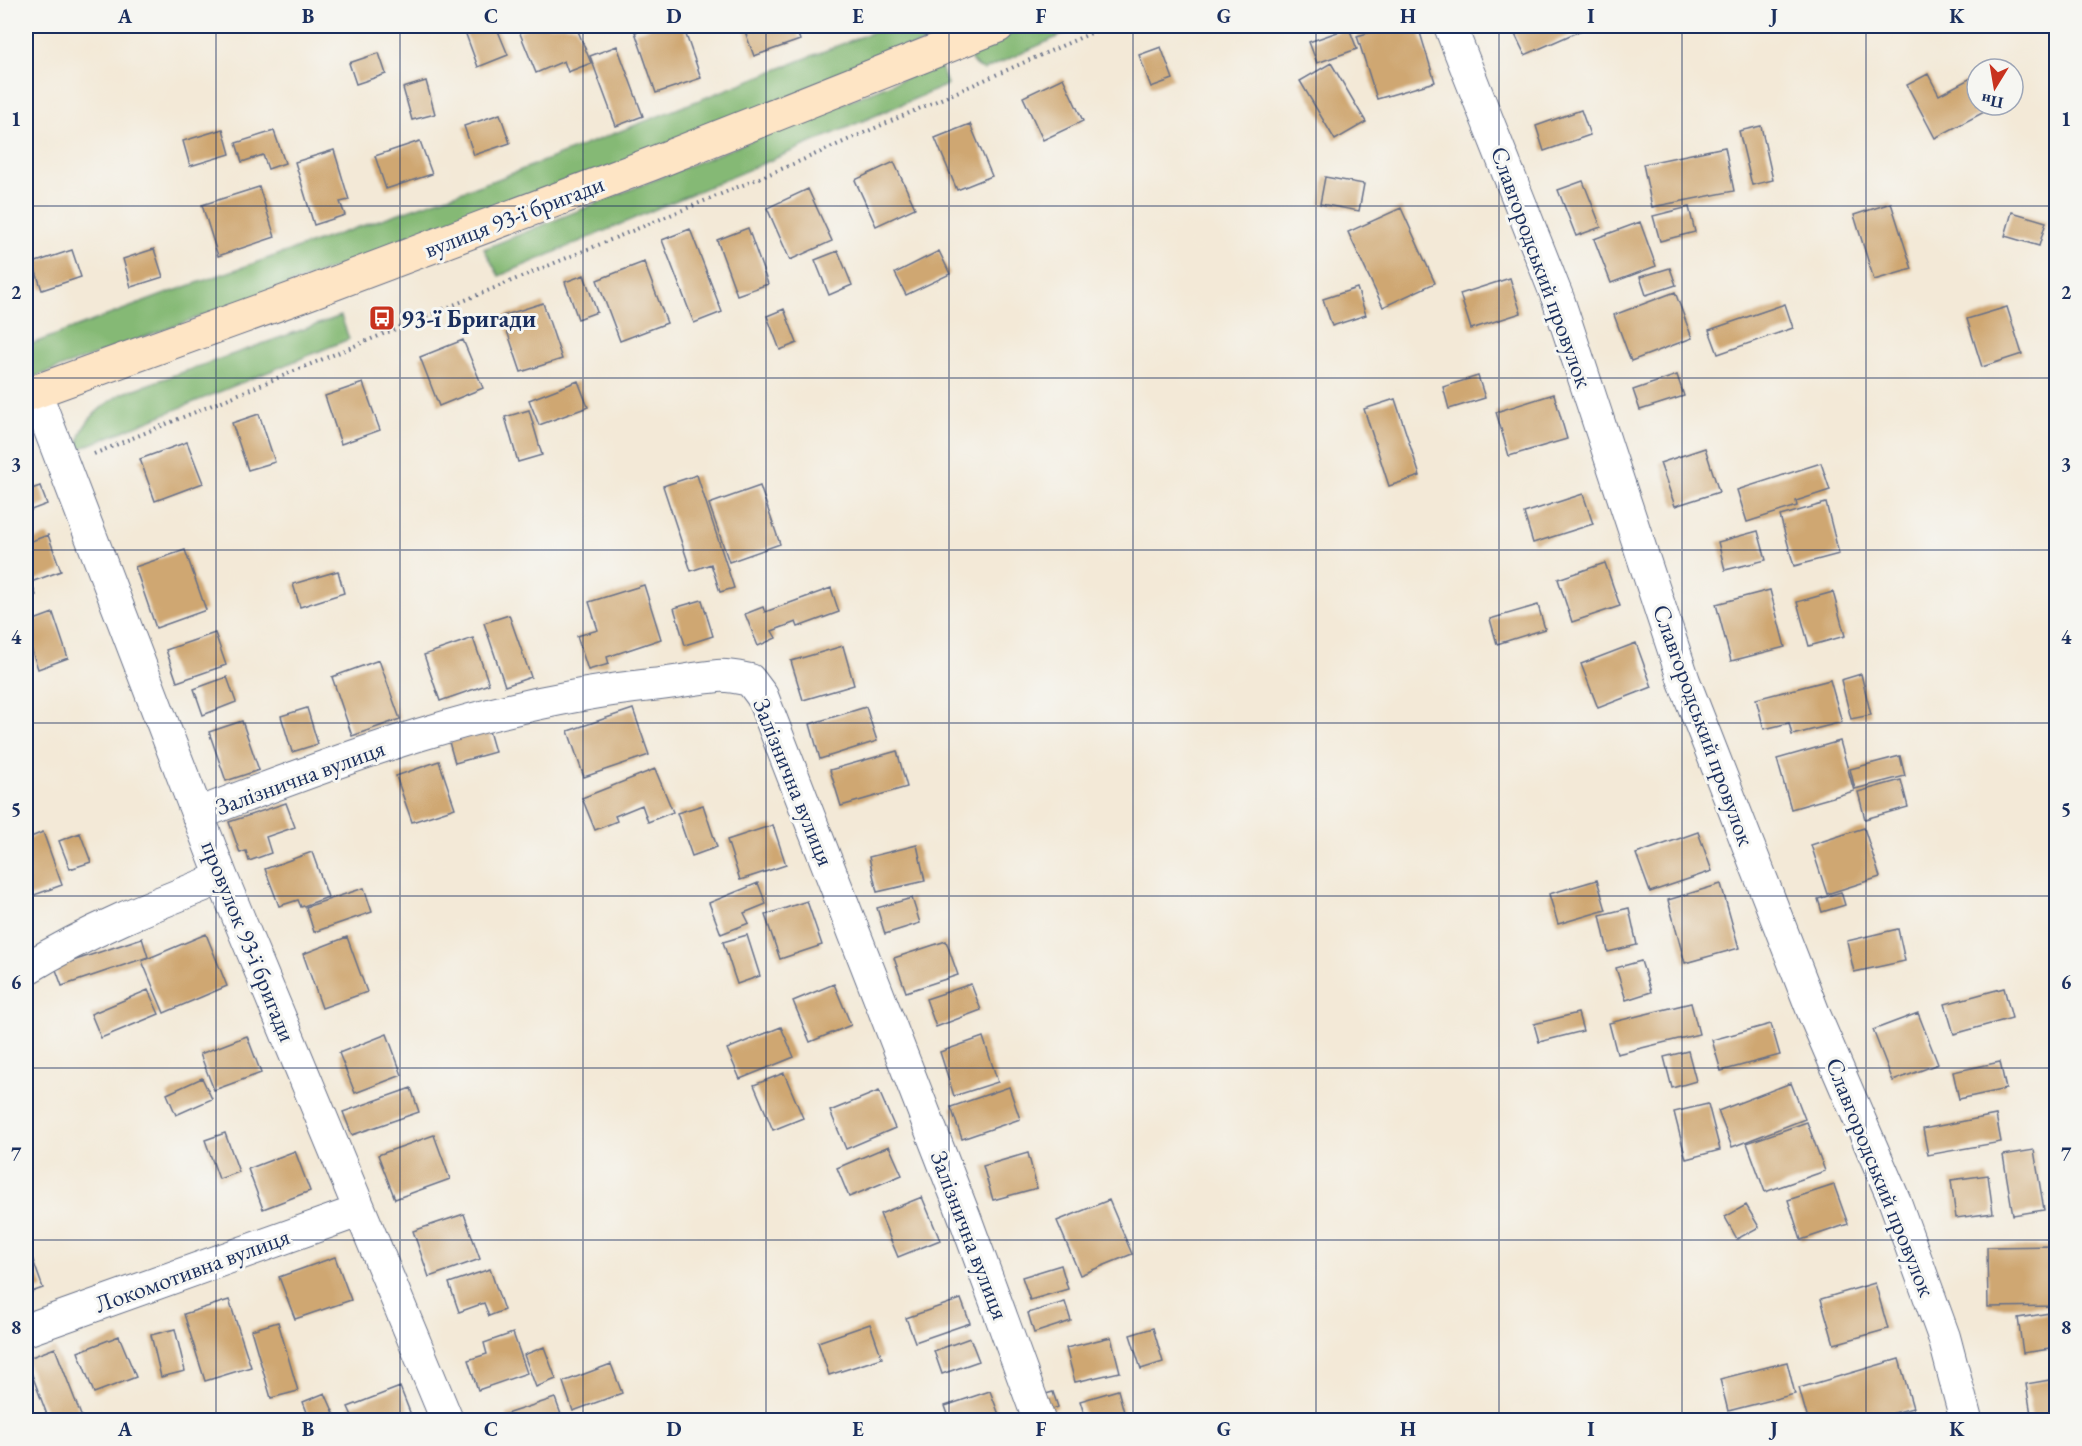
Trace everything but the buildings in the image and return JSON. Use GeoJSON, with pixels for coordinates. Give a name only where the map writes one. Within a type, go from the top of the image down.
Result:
{"type":"FeatureCollection","features":[{"type":"Feature","properties":{"kind":"main road","name":"вулиця 93-ї бригади"},"geometry":{"type":"LineString","coordinates":[[30,393],[306,294],[651,164],[959,33],[998,26]]}},
{"type":"Feature","properties":{"kind":"street","name":"Славгородський провулок"},"geometry":{"type":"LineString","coordinates":[[1450,26],[1558,299],[1684,681],[1814,1014],[1895,1202],[1944,1337],[1966,1420]]}},
{"type":"Feature","properties":{"kind":"street","name":"провулок 93-ї бригади"},"geometry":{"type":"LineString","coordinates":[[30,393],[222,878],[447,1420]]}},
{"type":"Feature","properties":{"kind":"street","name":"Залізнична вулиця"},"geometry":{"type":"LineString","coordinates":[[198,814],[356,754],[488,714],[606,690],[686,682],[720,676],[750,680],[762,696],[784,752],[965,1218],[1039,1420]]}},
{"type":"Feature","properties":{"kind":"street"},"geometry":{"type":"LineString","coordinates":[[26,969],[128,914],[222,878]]}},
{"type":"Feature","properties":{"kind":"street","name":"Локомотивна вулиця"},"geometry":{"type":"LineString","coordinates":[[26,1330],[359,1211]]}},
{"type":"Feature","properties":{"kind":"path"},"geometry":{"type":"LineString","coordinates":[[92,455],[792,165],[1107,26]]}},
{"type":"Feature","properties":{"kind":"green space"},"geometry":{"type":"Polygon","coordinates":[[[888,26],[942,26],[945,34],[687,140],[26,380],[26,346],[168,293],[498,179],[888,26]]]}},
{"type":"Feature","properties":{"kind":"green space"},"geometry":{"type":"Polygon","coordinates":[[[1032,26],[1082,26],[984,70],[974,64],[968,54],[970,48],[1032,26]]]}},
{"type":"Feature","properties":{"kind":"green space"},"geometry":{"type":"Polygon","coordinates":[[[940,64],[947,85],[499,276],[484,249],[940,64]]]}},
{"type":"Feature","properties":{"kind":"green space"},"geometry":{"type":"Polygon","coordinates":[[[341,316],[349,339],[79,449],[79,440],[86,424],[106,404],[121,394],[341,316]]]}},
{"type":"Feature","properties":{"kind":"place","name":"93-ї Бригади"},"geometry":{"type":"Point","coordinates":[382,318]}}]}
